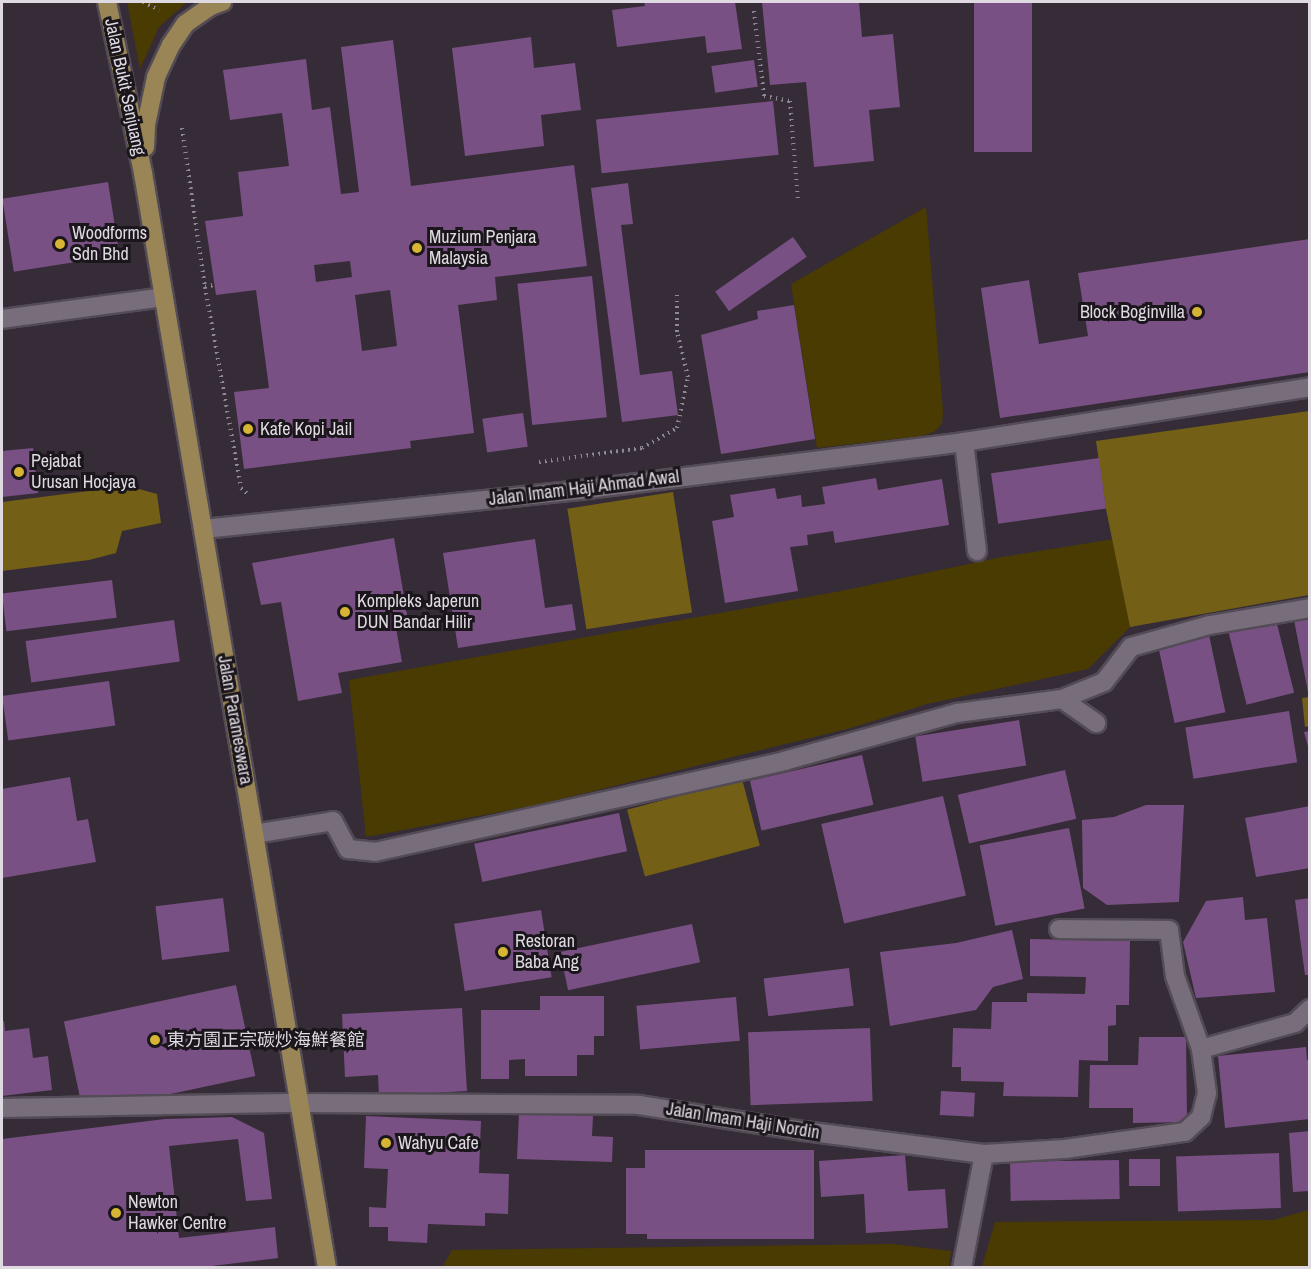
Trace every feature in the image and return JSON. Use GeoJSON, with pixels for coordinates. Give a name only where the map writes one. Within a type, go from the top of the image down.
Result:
{"type":"FeatureCollection","features":[{"type":"Feature","properties":{"kind":"main road","name":"Jalan Bukit Senjuang"},"geometry":{"type":"LineString","coordinates":[[107,2],[143,173]]}},
{"type":"Feature","properties":{"kind":"main road"},"geometry":{"type":"LineString","coordinates":[[143,173],[146,125],[156,77],[171,45],[185,24],[211,6],[222,2]]}},
{"type":"Feature","properties":{"kind":"main road","name":"Jalan Parameswara"},"geometry":{"type":"LineString","coordinates":[[143,173],[327,1268]]}},
{"type":"Feature","properties":{"kind":"street"},"geometry":{"type":"LineString","coordinates":[[2,318],[164,297]]}},
{"type":"Feature","properties":{"kind":"street","name":"Jalan Imam Haji Ahmad Awal"},"geometry":{"type":"LineString","coordinates":[[203,529],[580,490],[964,442],[1310,387]]}},
{"type":"Feature","properties":{"kind":"street"},"geometry":{"type":"LineString","coordinates":[[964,442],[977,551]]}},
{"type":"Feature","properties":{"kind":"street"},"geometry":{"type":"LineString","coordinates":[[254,834],[333,820],[348,849],[375,852],[739,772],[957,714],[1062,699],[1104,682],[1131,647],[1210,625],[1310,608]]}},
{"type":"Feature","properties":{"kind":"street"},"geometry":{"type":"LineString","coordinates":[[1062,699],[1096,723]]}},
{"type":"Feature","properties":{"kind":"street"},"geometry":{"type":"LineString","coordinates":[[1059,929],[1169,930],[1175,976],[1201,1049],[1294,1023],[1310,1009]]}},
{"type":"Feature","properties":{"kind":"street","name":"Jalan Imam Haji Nordin"},"geometry":{"type":"LineString","coordinates":[[2,1108],[299,1103],[639,1105],[804,1131],[984,1154],[1065,1149],[1185,1132],[1201,1117],[1206,1093],[1201,1049]]}},
{"type":"Feature","properties":{"kind":"street"},"geometry":{"type":"LineString","coordinates":[[962,1268],[984,1154]]}},
{"type":"Feature","properties":{"kind":"path"},"geometry":{"type":"LineString","coordinates":[[754,11],[764,96],[790,101],[798,200]]}},
{"type":"Feature","properties":{"kind":"path"},"geometry":{"type":"LineString","coordinates":[[182,128],[206,287],[241,488],[254,500]]}},
{"type":"Feature","properties":{"kind":"path"},"geometry":{"type":"LineString","coordinates":[[206,287],[214,285]]}},
{"type":"Feature","properties":{"kind":"path"},"geometry":{"type":"LineString","coordinates":[[536,462],[642,448],[677,428],[688,377],[677,332],[677,291]]}},
{"type":"Feature","properties":{"kind":"shaded area"},"geometry":{"type":"Polygon","coordinates":[[[127,2],[187,2],[159,27],[140,69],[127,2]]]}},
{"type":"Feature","properties":{"kind":"shaded area"},"geometry":{"type":"Polygon","coordinates":[[[926,207],[943,411],[942,424],[934,432],[921,436],[817,448],[791,284],[926,207]]]}},
{"type":"Feature","properties":{"kind":"shaded area"},"geometry":{"type":"Polygon","coordinates":[[[1309,411],[1309,595],[1130,627],[1106,509],[1096,441],[1309,411]]]}},
{"type":"Feature","properties":{"kind":"shaded area"},"geometry":{"type":"Polygon","coordinates":[[[128,486],[157,494],[161,523],[122,531],[116,553],[89,560],[2,571],[2,502],[128,486]]]}},
{"type":"Feature","properties":{"kind":"shaded area"},"geometry":{"type":"Polygon","coordinates":[[[673,492],[692,612],[586,629],[567,509],[673,492]]]}},
{"type":"Feature","properties":{"kind":"shaded area"},"geometry":{"type":"Polygon","coordinates":[[[1114,539],[1130,627],[1088,669],[927,704],[851,728],[536,805],[366,837],[349,680],[841,591],[1002,557],[1114,539]]]}},
{"type":"Feature","properties":{"kind":"shaded area"},"geometry":{"type":"Polygon","coordinates":[[[1309,697],[1309,726],[1305,727],[1302,698],[1309,697]]]}},
{"type":"Feature","properties":{"kind":"shaded area"},"geometry":{"type":"Polygon","coordinates":[[[742,779],[760,846],[645,876],[627,810],[742,779]]]}},
{"type":"Feature","properties":{"kind":"shaded area"},"geometry":{"type":"Polygon","coordinates":[[[1309,1210],[1309,1267],[982,1267],[995,1222],[1273,1220],[1309,1210]]]}},
{"type":"Feature","properties":{"kind":"shaded area"},"geometry":{"type":"Polygon","coordinates":[[[893,1244],[951,1251],[949,1267],[445,1268],[444,1264],[452,1250],[893,1244]]]}},
{"type":"Feature","properties":{"kind":"building"},"geometry":{"type":"Polygon","coordinates":[[[644,2],[735,2],[742,49],[707,53],[705,36],[617,47],[612,10],[645,6],[644,2]]]}},
{"type":"Feature","properties":{"kind":"building"},"geometry":{"type":"Polygon","coordinates":[[[762,2],[859,2],[862,37],[893,34],[900,107],[869,110],[874,161],[814,167],[806,82],[770,85],[762,2]]]}},
{"type":"Feature","properties":{"kind":"building"},"geometry":{"type":"Polygon","coordinates":[[[974,2],[1032,2],[1032,152],[974,152],[974,2]]]}},
{"type":"Feature","properties":{"kind":"building"},"geometry":{"type":"Polygon","coordinates":[[[531,37],[534,68],[575,63],[581,110],[541,115],[544,146],[465,156],[452,48],[531,37]]]}},
{"type":"Feature","properties":{"kind":"building"},"geometry":{"type":"Polygon","coordinates":[[[393,40],[411,186],[574,165],[587,266],[495,277],[497,300],[458,305],[474,433],[410,441],[411,448],[244,469],[234,392],[269,388],[256,290],[216,295],[205,221],[243,216],[238,172],[289,166],[282,113],[230,120],[223,70],[306,59],[312,110],[330,107],[341,194],[359,192],[341,47],[393,40]],[[350,261],[314,265],[316,282],[352,277],[350,261]],[[390,290],[355,295],[362,351],[397,346],[390,290]]]}},
{"type":"Feature","properties":{"kind":"building"},"geometry":{"type":"Polygon","coordinates":[[[754,60],[758,87],[715,93],[711,66],[754,60]]]}},
{"type":"Feature","properties":{"kind":"building"},"geometry":{"type":"Polygon","coordinates":[[[773,101],[779,155],[602,173],[596,120],[773,101]]]}},
{"type":"Feature","properties":{"kind":"building"},"geometry":{"type":"Polygon","coordinates":[[[108,182],[120,255],[14,272],[2,199],[108,182]]]}},
{"type":"Feature","properties":{"kind":"building"},"geometry":{"type":"Polygon","coordinates":[[[628,183],[633,224],[621,225],[640,375],[672,371],[678,415],[622,422],[591,188],[628,183]]]}},
{"type":"Feature","properties":{"kind":"building"},"geometry":{"type":"Polygon","coordinates":[[[793,237],[807,257],[729,311],[715,291],[793,237]]]}},
{"type":"Feature","properties":{"kind":"building","name":"Block Boginvilla"},"geometry":{"type":"Polygon","coordinates":[[[1310,239],[1310,372],[1000,418],[981,288],[1029,280],[1039,344],[1088,336],[1078,273],[1310,239]]]}},
{"type":"Feature","properties":{"kind":"building"},"geometry":{"type":"Polygon","coordinates":[[[592,276],[607,417],[532,425],[517,284],[592,276]]]}},
{"type":"Feature","properties":{"kind":"building"},"geometry":{"type":"Polygon","coordinates":[[[794,305],[815,439],[721,454],[701,335],[758,319],[757,311],[794,305]]]}},
{"type":"Feature","properties":{"kind":"building"},"geometry":{"type":"Polygon","coordinates":[[[523,413],[528,447],[487,452],[482,419],[523,413]]]}},
{"type":"Feature","properties":{"kind":"building","name":"Pejabat Urusan Hocjaya"},"geometry":{"type":"Polygon","coordinates":[[[33,448],[38,493],[2,497],[2,451],[33,448]]]}},
{"type":"Feature","properties":{"kind":"building"},"geometry":{"type":"Polygon","coordinates":[[[1099,458],[1106,509],[998,524],[991,473],[1099,458]]]}},
{"type":"Feature","properties":{"kind":"building"},"geometry":{"type":"Polygon","coordinates":[[[876,478],[878,490],[942,479],[949,525],[835,543],[833,531],[807,535],[808,545],[790,547],[798,591],[725,603],[712,521],[734,517],[730,495],[775,488],[777,499],[801,495],[802,507],[825,504],[822,487],[876,478]]]}},
{"type":"Feature","properties":{"kind":"building","name":"Kompleks Japerun DUN Bandar Hilir"},"geometry":{"type":"Polygon","coordinates":[[[394,538],[408,620],[395,622],[402,662],[338,673],[342,693],[298,701],[281,602],[261,605],[252,563],[394,538]]]}},
{"type":"Feature","properties":{"kind":"building"},"geometry":{"type":"Polygon","coordinates":[[[535,539],[545,608],[572,604],[576,630],[458,648],[443,553],[535,539]]]}},
{"type":"Feature","properties":{"kind":"building"},"geometry":{"type":"Polygon","coordinates":[[[112,580],[117,618],[6,631],[2,594],[112,580]]]}},
{"type":"Feature","properties":{"kind":"building"},"geometry":{"type":"Polygon","coordinates":[[[1310,617],[1310,692],[1308,692],[1294,620],[1310,617]]]}},
{"type":"Feature","properties":{"kind":"building"},"geometry":{"type":"Polygon","coordinates":[[[174,620],[180,662],[31,682],[25,641],[174,620]]]}},
{"type":"Feature","properties":{"kind":"building"},"geometry":{"type":"Polygon","coordinates":[[[1276,620],[1294,693],[1247,705],[1228,632],[1276,620]]]}},
{"type":"Feature","properties":{"kind":"building"},"geometry":{"type":"Polygon","coordinates":[[[1209,635],[1225,712],[1175,723],[1158,646],[1209,635]]]}},
{"type":"Feature","properties":{"kind":"building"},"geometry":{"type":"Polygon","coordinates":[[[109,681],[115,726],[8,741],[2,696],[109,681]]]}},
{"type":"Feature","properties":{"kind":"building"},"geometry":{"type":"Polygon","coordinates":[[[1289,711],[1297,762],[1193,779],[1185,727],[1289,711]]]}},
{"type":"Feature","properties":{"kind":"building"},"geometry":{"type":"Polygon","coordinates":[[[1019,720],[1026,765],[922,782],[915,736],[1019,720]]]}},
{"type":"Feature","properties":{"kind":"building"},"geometry":{"type":"Polygon","coordinates":[[[1310,731],[1310,750],[1309,750],[1304,732],[1310,731]]]}},
{"type":"Feature","properties":{"kind":"building"},"geometry":{"type":"Polygon","coordinates":[[[862,755],[873,805],[761,831],[750,781],[862,755]]]}},
{"type":"Feature","properties":{"kind":"building"},"geometry":{"type":"Polygon","coordinates":[[[1065,770],[1076,819],[969,843],[958,795],[1065,770]]]}},
{"type":"Feature","properties":{"kind":"building"},"geometry":{"type":"Polygon","coordinates":[[[70,777],[77,821],[88,819],[96,862],[2,878],[2,789],[70,777]]]}},
{"type":"Feature","properties":{"kind":"building"},"geometry":{"type":"Polygon","coordinates":[[[943,796],[966,895],[844,924],[821,824],[943,796]]]}},
{"type":"Feature","properties":{"kind":"building"},"geometry":{"type":"Polygon","coordinates":[[[1146,805],[1184,805],[1179,902],[1107,905],[1083,888],[1082,820],[1114,817],[1146,805]]]}},
{"type":"Feature","properties":{"kind":"building"},"geometry":{"type":"Polygon","coordinates":[[[1310,806],[1310,868],[1256,877],[1245,818],[1310,806]]]}},
{"type":"Feature","properties":{"kind":"building"},"geometry":{"type":"Polygon","coordinates":[[[619,813],[627,851],[482,882],[474,844],[619,813]]]}},
{"type":"Feature","properties":{"kind":"building"},"geometry":{"type":"Polygon","coordinates":[[[1069,828],[1085,908],[995,926],[980,845],[1069,828]]]}},
{"type":"Feature","properties":{"kind":"building"},"geometry":{"type":"Polygon","coordinates":[[[1243,897],[1245,920],[1267,918],[1275,992],[1196,998],[1183,942],[1206,901],[1243,897]]]}},
{"type":"Feature","properties":{"kind":"building"},"geometry":{"type":"Polygon","coordinates":[[[223,898],[230,952],[162,960],[156,906],[223,898]]]}},
{"type":"Feature","properties":{"kind":"building"},"geometry":{"type":"Polygon","coordinates":[[[1310,898],[1310,975],[1305,975],[1295,900],[1310,898]]]}},
{"type":"Feature","properties":{"kind":"building","name":"Restoran Baba Ang"},"geometry":{"type":"Polygon","coordinates":[[[541,910],[552,977],[465,991],[454,924],[541,910]]]}},
{"type":"Feature","properties":{"kind":"building"},"geometry":{"type":"Polygon","coordinates":[[[692,924],[700,962],[568,990],[560,952],[692,924]]]}},
{"type":"Feature","properties":{"kind":"building"},"geometry":{"type":"Polygon","coordinates":[[[1012,930],[1023,979],[993,987],[976,1010],[890,1026],[880,952],[956,943],[1012,930]]]}},
{"type":"Feature","properties":{"kind":"building"},"geometry":{"type":"Polygon","coordinates":[[[1030,939],[1130,941],[1129,1005],[1116,1005],[1116,1025],[1108,1026],[1108,1061],[1079,1060],[1078,1097],[1003,1096],[1004,1082],[961,1081],[961,1067],[952,1067],[953,1028],[991,1029],[992,1002],[1027,1002],[1027,993],[1085,994],[1086,977],[1030,976],[1030,939]]]}},
{"type":"Feature","properties":{"kind":"building"},"geometry":{"type":"Polygon","coordinates":[[[849,968],[854,1006],[768,1016],[764,978],[849,968]]]}},
{"type":"Feature","properties":{"kind":"building","name":"東方園正宗碳炒海鮮餐館"},"geometry":{"type":"Polygon","coordinates":[[[236,985],[255,1076],[83,1113],[64,1022],[236,985]]]}},
{"type":"Feature","properties":{"kind":"building"},"geometry":{"type":"Polygon","coordinates":[[[540,996],[604,996],[604,1036],[594,1036],[594,1055],[577,1055],[577,1076],[525,1076],[525,1059],[509,1060],[509,1079],[481,1079],[481,1010],[540,1010],[540,996]]]}},
{"type":"Feature","properties":{"kind":"building"},"geometry":{"type":"Polygon","coordinates":[[[736,997],[740,1041],[640,1050],[636,1006],[736,997]]]}},
{"type":"Feature","properties":{"kind":"building"},"geometry":{"type":"Polygon","coordinates":[[[462,1008],[467,1091],[379,1096],[378,1075],[345,1077],[342,1014],[462,1008]]]}},
{"type":"Feature","properties":{"kind":"building"},"geometry":{"type":"Polygon","coordinates":[[[2,1021],[4,1021],[5,1031],[29,1028],[33,1058],[48,1056],[52,1090],[2,1096],[2,1021]]]}},
{"type":"Feature","properties":{"kind":"building"},"geometry":{"type":"Polygon","coordinates":[[[870,1028],[873,1101],[751,1105],[748,1032],[870,1028]]]}},
{"type":"Feature","properties":{"kind":"building"},"geometry":{"type":"Polygon","coordinates":[[[1139,1037],[1186,1037],[1187,1122],[1133,1123],[1133,1108],[1089,1108],[1090,1065],[1138,1065],[1139,1037]]]}},
{"type":"Feature","properties":{"kind":"building"},"geometry":{"type":"Polygon","coordinates":[[[1306,1047],[1307,1060],[1310,1060],[1310,1119],[1225,1128],[1218,1056],[1306,1047]]]}},
{"type":"Feature","properties":{"kind":"building"},"geometry":{"type":"Polygon","coordinates":[[[941,1091],[975,1093],[974,1117],[940,1115],[941,1091]]]}},
{"type":"Feature","properties":{"kind":"building"},"geometry":{"type":"Polygon","coordinates":[[[519,1113],[593,1116],[592,1136],[613,1137],[612,1162],[517,1159],[519,1113]]]}},
{"type":"Feature","properties":{"kind":"building"},"geometry":{"type":"Polygon","coordinates":[[[366,1116],[481,1121],[479,1173],[509,1174],[508,1214],[485,1213],[485,1226],[428,1224],[427,1243],[388,1241],[388,1227],[369,1227],[369,1207],[386,1208],[388,1169],[364,1168],[366,1116]]]}},
{"type":"Feature","properties":{"kind":"building"},"geometry":{"type":"Polygon","coordinates":[[[232,1117],[264,1133],[272,1199],[246,1201],[238,1139],[169,1146],[179,1238],[275,1227],[278,1258],[195,1268],[2,1268],[2,1139],[165,1119],[232,1117]]]}},
{"type":"Feature","properties":{"kind":"building"},"geometry":{"type":"Polygon","coordinates":[[[1310,1131],[1310,1191],[1293,1192],[1289,1133],[1310,1131]]]}},
{"type":"Feature","properties":{"kind":"building"},"geometry":{"type":"Polygon","coordinates":[[[645,1150],[814,1150],[814,1239],[647,1239],[647,1234],[626,1234],[626,1168],[645,1168],[645,1150]]]}},
{"type":"Feature","properties":{"kind":"building"},"geometry":{"type":"Polygon","coordinates":[[[1279,1153],[1281,1208],[1178,1212],[1176,1157],[1279,1153]]]}},
{"type":"Feature","properties":{"kind":"building"},"geometry":{"type":"Polygon","coordinates":[[[905,1155],[908,1191],[945,1189],[948,1228],[866,1233],[864,1194],[821,1197],[819,1161],[905,1155]]]}},
{"type":"Feature","properties":{"kind":"building"},"geometry":{"type":"Polygon","coordinates":[[[1129,1159],[1160,1159],[1160,1186],[1129,1186],[1129,1159]]]}},
{"type":"Feature","properties":{"kind":"building"},"geometry":{"type":"Polygon","coordinates":[[[1119,1160],[1120,1199],[1011,1201],[1010,1162],[1119,1160]]]}},
{"type":"Feature","properties":{"kind":"place","name":"Woodforms Sdn Bhd"},"geometry":{"type":"Point","coordinates":[60,244]}},
{"type":"Feature","properties":{"kind":"place","name":"Muzium Penjara Malaysia"},"geometry":{"type":"Point","coordinates":[417,248]}},
{"type":"Feature","properties":{"kind":"place","name":"Block Boginvilla"},"geometry":{"type":"Point","coordinates":[1197,312]}},
{"type":"Feature","properties":{"kind":"place","name":"Kafe Kopi Jail"},"geometry":{"type":"Point","coordinates":[248,429]}},
{"type":"Feature","properties":{"kind":"place","name":"Pejabat Urusan Hocjaya"},"geometry":{"type":"Point","coordinates":[19,472]}},
{"type":"Feature","properties":{"kind":"place","name":"Kompleks Japerun DUN Bandar Hilir"},"geometry":{"type":"Point","coordinates":[345,612]}},
{"type":"Feature","properties":{"kind":"place","name":"Restoran Baba Ang"},"geometry":{"type":"Point","coordinates":[503,952]}},
{"type":"Feature","properties":{"kind":"place","name":"東方園正宗碳炒海鮮餐館"},"geometry":{"type":"Point","coordinates":[155,1040]}},
{"type":"Feature","properties":{"kind":"place","name":"Wahyu Cafe"},"geometry":{"type":"Point","coordinates":[386,1143]}},
{"type":"Feature","properties":{"kind":"place","name":"Newton Hawker Centre"},"geometry":{"type":"Point","coordinates":[116,1213]}}]}
